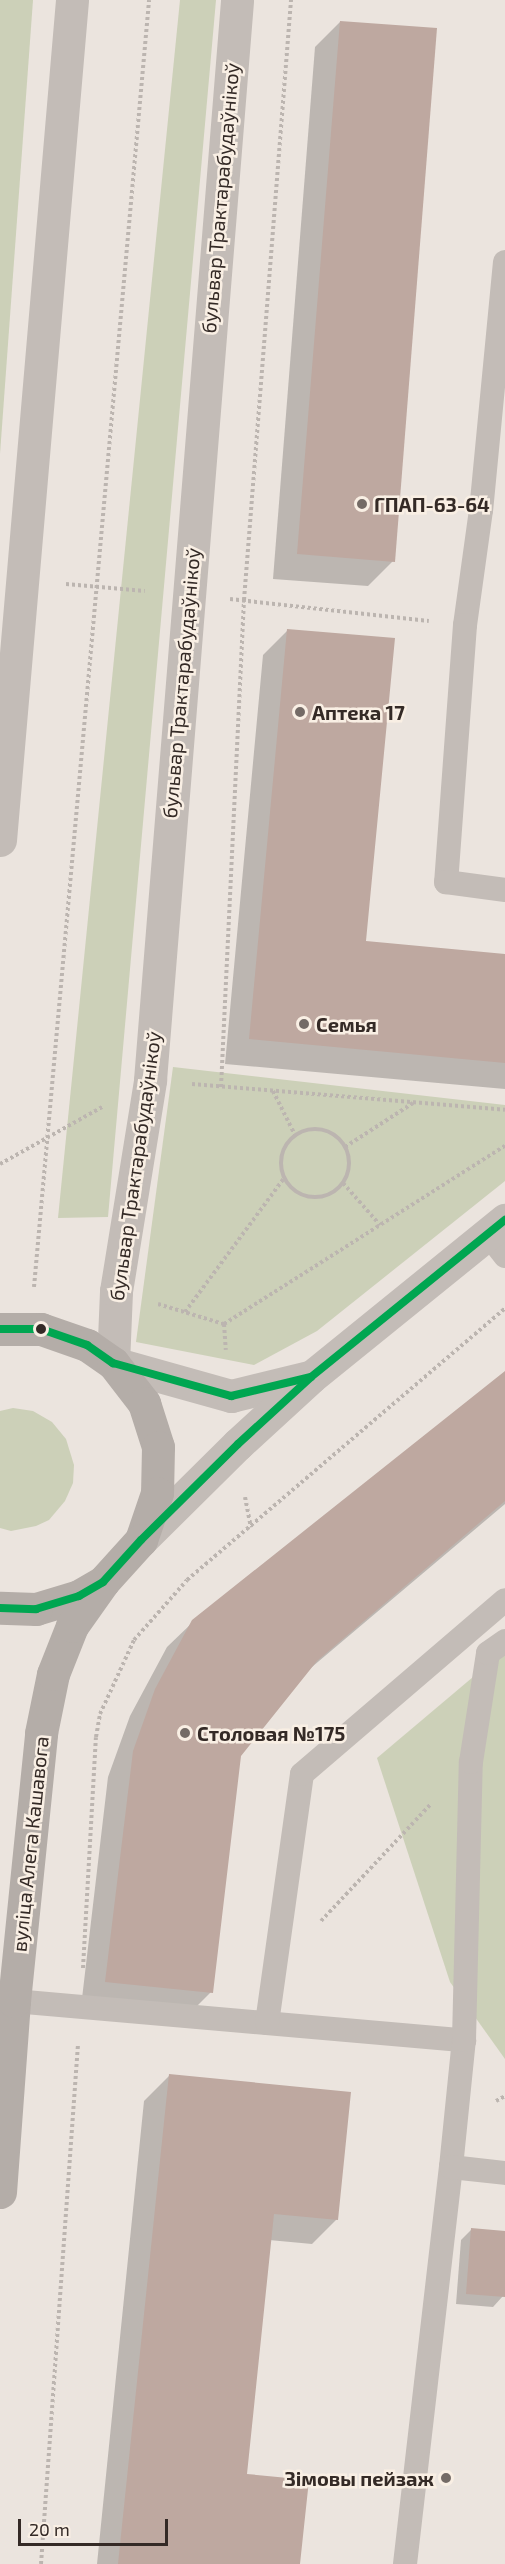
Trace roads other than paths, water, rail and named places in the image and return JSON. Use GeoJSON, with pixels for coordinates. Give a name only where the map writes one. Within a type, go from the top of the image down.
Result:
{"type":"FeatureCollection","features":[{"type":"Feature","properties":{"kind":"main road"},"geometry":{"type":"LineString","coordinates":[[0,1329],[41,1329],[87,1345],[113,1363],[144,1403],[158,1448],[157,1493],[141,1540],[103,1582],[79,1596],[36,1609],[0,1608]]}},
{"type":"Feature","properties":{"kind":"main road","name":"вуліца Алега Кашавога"},"geometry":{"type":"LineString","coordinates":[[0,2192],[14,2001],[41,1733],[51,1683],[72,1626],[103,1582]]}},
{"type":"Feature","properties":{"kind":"street"},"geometry":{"type":"LineString","coordinates":[[0,840],[72,0]]}},
{"type":"Feature","properties":{"kind":"street","name":"бульвар Трактарабудаўнікоў"},"geometry":{"type":"LineString","coordinates":[[113,1363],[116,1291],[150,1080],[237,0]]}},
{"type":"Feature","properties":{"kind":"street"},"geometry":{"type":"LineString","coordinates":[[141,1540],[238,1444],[311,1377],[499,1236]]}},
{"type":"Feature","properties":{"kind":"street"},"geometry":{"type":"LineString","coordinates":[[113,1363],[231,1396],[311,1377]]}},
{"type":"Feature","properties":{"kind":"lane"},"geometry":{"type":"LineString","coordinates":[[505,262],[481,510],[465,625],[446,882],[505,890]]}},
{"type":"Feature","properties":{"kind":"lane"},"geometry":{"type":"LineString","coordinates":[[267,2023],[302,1774],[505,1600]]}},
{"type":"Feature","properties":{"kind":"lane"},"geometry":{"type":"LineString","coordinates":[[405,2564],[464,2040],[471,1762],[488,1653],[505,1641]]}},
{"type":"Feature","properties":{"kind":"lane"},"geometry":{"type":"LineString","coordinates":[[14,2001],[464,2040]]}},
{"type":"Feature","properties":{"kind":"lane"},"geometry":{"type":"LineString","coordinates":[[451,2167],[505,2173]]}},
{"type":"Feature","properties":{"kind":"place","name":"ГПАП-63-64"},"geometry":{"type":"Point","coordinates":[362,504]}},
{"type":"Feature","properties":{"kind":"place","name":"Аптека 17"},"geometry":{"type":"Point","coordinates":[300,712]}},
{"type":"Feature","properties":{"kind":"place","name":"Семья"},"geometry":{"type":"Point","coordinates":[304,1024]}},
{"type":"Feature","properties":{"kind":"place","name":"Столовая №175"},"geometry":{"type":"Point","coordinates":[185,1733]}},
{"type":"Feature","properties":{"kind":"place","name":"Зімовы пейзаж"},"geometry":{"type":"Point","coordinates":[446,2478]}}]}
